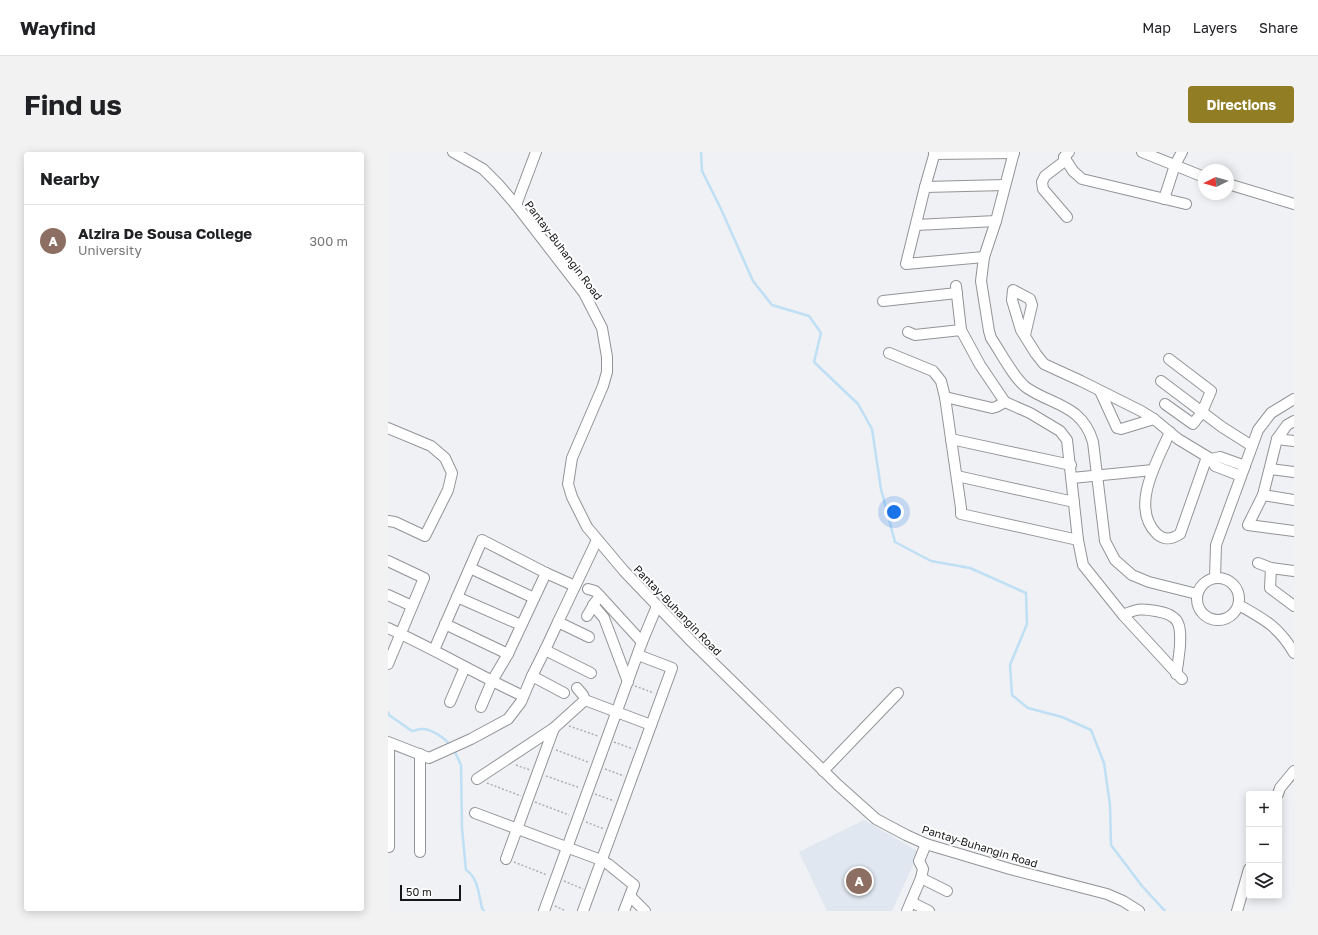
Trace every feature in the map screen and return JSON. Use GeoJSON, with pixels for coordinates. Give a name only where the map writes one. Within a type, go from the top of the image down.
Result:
{"type":"FeatureCollection","features":[{"type":"Feature","properties":{"kind":"street","name":"Pantay-Buhangin Road"},"geometry":{"type":"LineString","coordinates":[[453,152],[483,169],[516,205],[584,293],[602,328],[607,357],[607,372],[603,386],[572,458],[568,484],[572,497],[587,526],[624,571],[692,642],[823,771],[876,819],[926,844],[1010,869],[1107,894],[1123,900],[1139,911]]}},
{"type":"Feature","properties":{"kind":"street"},"geometry":{"type":"LineString","coordinates":[[516,205],[536,152]]}},
{"type":"Feature","properties":{"kind":"street"},"geometry":{"type":"LineString","coordinates":[[1142,152],[1198,175]]}},
{"type":"Feature","properties":{"kind":"street"},"geometry":{"type":"LineString","coordinates":[[1164,199],[1175,166],[1182,152]]}},
{"type":"Feature","properties":{"kind":"street"},"geometry":{"type":"LineString","coordinates":[[984,257],[906,264],[935,153],[1014,153],[996,221],[984,257],[981,281],[991,338],[1019,380],[1026,387],[1069,408],[1084,422],[1091,433],[1098,476],[1105,541],[1115,560],[1132,575],[1149,582],[1197,594]]}},
{"type":"Feature","properties":{"kind":"street"},"geometry":{"type":"LineString","coordinates":[[1067,217],[1043,189],[1042,182],[1045,176],[1067,156],[1073,171],[1082,180],[1186,204]]}},
{"type":"Feature","properties":{"kind":"street"},"geometry":{"type":"LineString","coordinates":[[925,187],[1005,185]]}},
{"type":"Feature","properties":{"kind":"street"},"geometry":{"type":"LineString","coordinates":[[1234,186],[1294,204]]}},
{"type":"Feature","properties":{"kind":"street"},"geometry":{"type":"LineString","coordinates":[[916,225],[996,221]]}},
{"type":"Feature","properties":{"kind":"street"},"geometry":{"type":"LineString","coordinates":[[883,301],[956,289],[961,330],[980,365],[1005,402],[1030,413],[1060,432],[1067,440],[1071,465],[1078,540],[1083,565],[1123,616],[1179,676],[1181,628],[1177,620],[1166,612],[1144,608],[1135,609],[1123,616]]}},
{"type":"Feature","properties":{"kind":"street"},"geometry":{"type":"LineString","coordinates":[[908,332],[915,335],[961,330]]}},
{"type":"Feature","properties":{"kind":"street"},"geometry":{"type":"LineString","coordinates":[[1025,335],[1036,354],[1044,364],[1141,411],[1154,419],[1178,439],[1209,458],[1215,466],[1241,476]]}},
{"type":"Feature","properties":{"kind":"street"},"geometry":{"type":"LineString","coordinates":[[889,353],[932,370],[941,381],[945,397],[961,514],[1078,540]]}},
{"type":"Feature","properties":{"kind":"street"},"geometry":{"type":"LineString","coordinates":[[1165,404],[1193,424],[1202,412],[1211,391],[1169,359]]}},
{"type":"Feature","properties":{"kind":"street"},"geometry":{"type":"LineString","coordinates":[[1161,381],[1222,427],[1252,446]]}},
{"type":"Feature","properties":{"kind":"street"},"geometry":{"type":"LineString","coordinates":[[1100,391],[1118,428],[1121,429],[1154,419]]}},
{"type":"Feature","properties":{"kind":"street"},"geometry":{"type":"LineString","coordinates":[[945,397],[992,408],[1005,402]]}},
{"type":"Feature","properties":{"kind":"street"},"geometry":{"type":"LineString","coordinates":[[1215,578],[1216,545],[1258,430],[1271,413],[1294,399]]}},
{"type":"Feature","properties":{"kind":"street"},"geometry":{"type":"LineString","coordinates":[[1294,420],[1287,425],[1277,439],[1263,495],[1248,525],[1294,531]]}},
{"type":"Feature","properties":{"kind":"street"},"geometry":{"type":"LineString","coordinates":[[388,428],[431,446],[445,458],[452,473],[448,490],[425,536],[395,522],[388,521]]}},
{"type":"Feature","properties":{"kind":"street"},"geometry":{"type":"LineString","coordinates":[[1170,432],[1147,487],[1146,501],[1149,525],[1159,535],[1164,538],[1172,539],[1180,534],[1209,458]]}},
{"type":"Feature","properties":{"kind":"street"},"geometry":{"type":"LineString","coordinates":[[951,439],[1071,465]]}},
{"type":"Feature","properties":{"kind":"street"},"geometry":{"type":"LineString","coordinates":[[1277,439],[1294,441]]}},
{"type":"Feature","properties":{"kind":"street"},"geometry":{"type":"LineString","coordinates":[[1209,458],[1220,457],[1245,466]]}},
{"type":"Feature","properties":{"kind":"street"},"geometry":{"type":"LineString","coordinates":[[1270,469],[1294,472]]}},
{"type":"Feature","properties":{"kind":"street"},"geometry":{"type":"LineString","coordinates":[[1072,478],[1153,470]]}},
{"type":"Feature","properties":{"kind":"street"},"geometry":{"type":"LineString","coordinates":[[956,476],[1074,502]]}},
{"type":"Feature","properties":{"kind":"street"},"geometry":{"type":"LineString","coordinates":[[1263,495],[1294,500]]}},
{"type":"Feature","properties":{"kind":"street"},"geometry":{"type":"LineString","coordinates":[[434,650],[482,540],[546,573],[575,586]]}},
{"type":"Feature","properties":{"kind":"street"},"geometry":{"type":"LineString","coordinates":[[389,847],[388,743],[425,756],[472,739],[508,719],[524,696],[532,676],[597,540]]}},
{"type":"Feature","properties":{"kind":"street"},"geometry":{"type":"LineString","coordinates":[[388,561],[424,578],[388,664]]}},
{"type":"Feature","properties":{"kind":"street"},"geometry":{"type":"LineString","coordinates":[[1258,563],[1271,568],[1294,571]]}},
{"type":"Feature","properties":{"kind":"street"},"geometry":{"type":"LineString","coordinates":[[470,568],[534,598]]}},
{"type":"Feature","properties":{"kind":"street"},"geometry":{"type":"LineString","coordinates":[[1271,568],[1270,588],[1294,606]]}},
{"type":"Feature","properties":{"kind":"street"},"geometry":{"type":"LineString","coordinates":[[480,707],[508,654],[546,573]]}},
{"type":"Feature","properties":{"kind":"street"},"geometry":{"type":"LineString","coordinates":[[1215,578],[1229,580],[1235,585],[1240,598],[1236,612],[1226,620],[1212,620],[1206,617],[1198,606],[1197,594],[1202,585],[1208,580],[1215,578]]}},
{"type":"Feature","properties":{"kind":"street"},"geometry":{"type":"LineString","coordinates":[[588,589],[595,591],[642,642]]}},
{"type":"Feature","properties":{"kind":"street"},"geometry":{"type":"LineString","coordinates":[[388,595],[412,606]]}},
{"type":"Feature","properties":{"kind":"street"},"geometry":{"type":"LineString","coordinates":[[587,616],[600,596]]}},
{"type":"Feature","properties":{"kind":"street"},"geometry":{"type":"LineString","coordinates":[[457,597],[521,626]]}},
{"type":"Feature","properties":{"kind":"street"},"geometry":{"type":"LineString","coordinates":[[593,605],[604,618],[609,628],[628,682]]}},
{"type":"Feature","properties":{"kind":"street"},"geometry":{"type":"LineString","coordinates":[[1239,605],[1271,624],[1288,642],[1294,653]]}},
{"type":"Feature","properties":{"kind":"street"},"geometry":{"type":"LineString","coordinates":[[546,907],[618,712],[642,642],[657,606]]}},
{"type":"Feature","properties":{"kind":"street"},"geometry":{"type":"LineString","coordinates":[[609,628],[621,620]]}},
{"type":"Feature","properties":{"kind":"street"},"geometry":{"type":"LineString","coordinates":[[558,622],[589,637]]}},
{"type":"Feature","properties":{"kind":"street"},"geometry":{"type":"LineString","coordinates":[[446,624],[508,654]]}},
{"type":"Feature","properties":{"kind":"street"},"geometry":{"type":"LineString","coordinates":[[388,628],[465,666],[492,682],[524,696]]}},
{"type":"Feature","properties":{"kind":"street"},"geometry":{"type":"LineString","coordinates":[[545,650],[591,673]]}},
{"type":"Feature","properties":{"kind":"street"},"geometry":{"type":"LineString","coordinates":[[583,911],[672,668],[638,655]]}},
{"type":"Feature","properties":{"kind":"street"},"geometry":{"type":"LineString","coordinates":[[450,702],[465,666]]}},
{"type":"Feature","properties":{"kind":"street"},"geometry":{"type":"LineString","coordinates":[[532,676],[564,693]]}},
{"type":"Feature","properties":{"kind":"street"},"geometry":{"type":"LineString","coordinates":[[577,688],[585,700],[651,725]]}},
{"type":"Feature","properties":{"kind":"street"},"geometry":{"type":"LineString","coordinates":[[823,771],[898,692]]}},
{"type":"Feature","properties":{"kind":"street"},"geometry":{"type":"LineString","coordinates":[[477,779],[554,728],[585,700]]}},
{"type":"Feature","properties":{"kind":"street"},"geometry":{"type":"LineString","coordinates":[[506,859],[554,728]]}},
{"type":"Feature","properties":{"kind":"street"},"geometry":{"type":"LineString","coordinates":[[420,852],[425,756]]}},
{"type":"Feature","properties":{"kind":"street"},"geometry":{"type":"LineString","coordinates":[[1279,791],[1294,771]]}},
{"type":"Feature","properties":{"kind":"street"},"geometry":{"type":"LineString","coordinates":[[475,813],[601,860],[608,864],[634,885],[624,911]]}},
{"type":"Feature","properties":{"kind":"street"},"geometry":{"type":"LineString","coordinates":[[926,844],[918,861],[923,869],[921,878],[909,906],[929,911]]}},
{"type":"Feature","properties":{"kind":"street"},"geometry":{"type":"LineString","coordinates":[[921,878],[947,891]]}},
{"type":"Feature","properties":{"kind":"street"},"geometry":{"type":"LineString","coordinates":[[1237,911],[1246,880]]}},
{"type":"Feature","properties":{"kind":"street"},"geometry":{"type":"LineString","coordinates":[[630,896],[645,911]]}},
{"type":"Feature","properties":{"kind":"path"},"geometry":{"type":"LineString","coordinates":[[628,682],[662,696]]}},
{"type":"Feature","properties":{"kind":"path"},"geometry":{"type":"LineString","coordinates":[[505,760],[622,804]]}},
{"type":"Feature","properties":{"kind":"path"},"geometry":{"type":"LineString","coordinates":[[477,779],[612,832]]}},
{"type":"Feature","properties":{"kind":"path"},"geometry":{"type":"LineString","coordinates":[[546,907],[566,911]]}},
{"type":"Feature","properties":{"kind":"shaded area"},"geometry":{"type":"Polygon","coordinates":[[[864,820],[919,852],[892,911],[827,911],[799,852],[864,820]]]}},
{"type":"Feature","properties":{"kind":"waterway"},"geometry":{"type":"LineString","coordinates":[[701,152],[702,171],[721,209],[753,281],[772,305],[809,316],[821,333],[814,362],[858,404],[872,429],[881,489],[895,542],[931,561],[970,568],[1026,593],[1027,624],[1010,665],[1012,695],[1028,708],[1062,717],[1091,730],[1104,763],[1110,805],[1111,845],[1142,886],[1165,911]]}},
{"type":"Feature","properties":{"kind":"waterway"},"geometry":{"type":"LineString","coordinates":[[388,712],[389,715],[412,731],[421,729],[429,730],[442,737],[451,746]]}},
{"type":"Feature","properties":{"kind":"waterway"},"geometry":{"type":"LineString","coordinates":[[454,750],[461,765],[462,828],[466,870],[476,882],[484,911]]}},
{"type":"Feature","properties":{"kind":"place","name":"Alzira De Sousa College"},"geometry":{"type":"Point","coordinates":[859,881]}}]}
